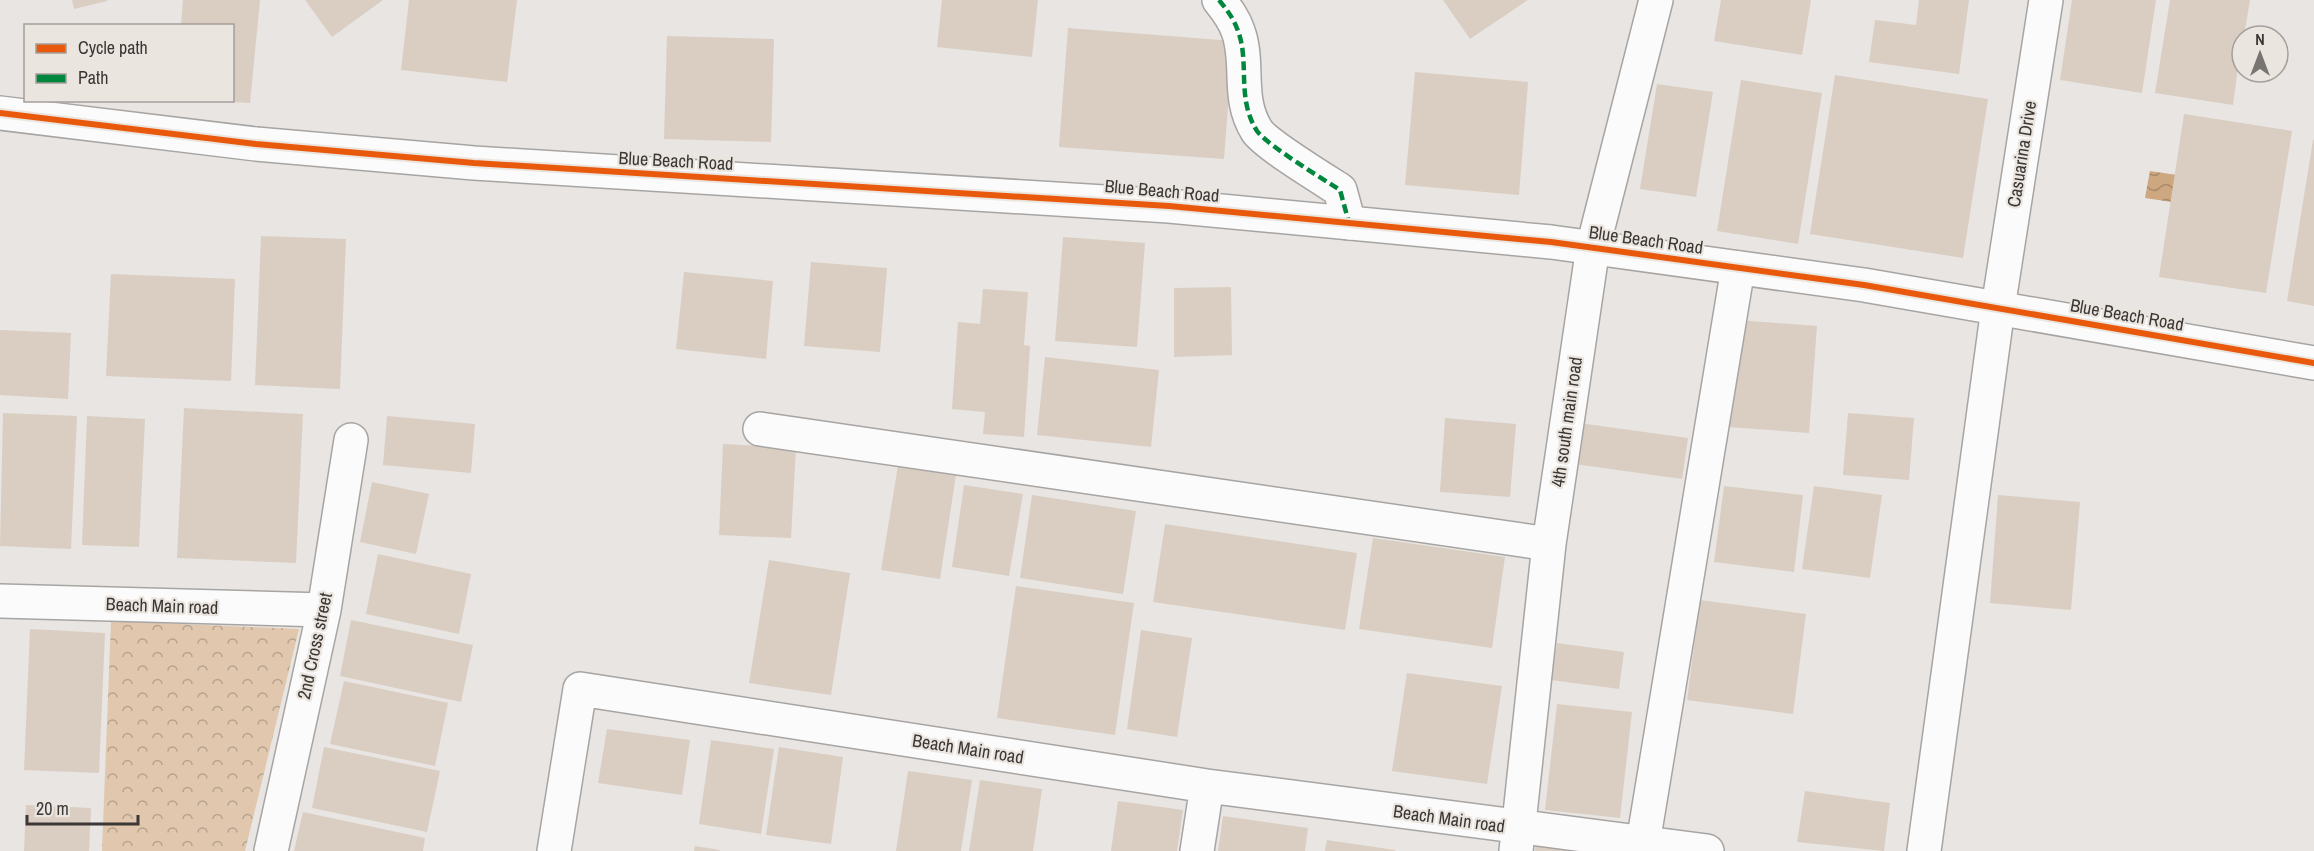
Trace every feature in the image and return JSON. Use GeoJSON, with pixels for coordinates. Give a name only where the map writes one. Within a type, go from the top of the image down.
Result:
{"type":"FeatureCollection","features":[{"type":"Feature","properties":{"kind":"street"},"geometry":{"type":"LineString","coordinates":[[1219,0],[1230,14],[1239,32],[1243,87],[1257,130],[1271,144],[1340,190],[1349,223]]}},
{"type":"Feature","properties":{"kind":"street","name":"4th south main road"},"geometry":{"type":"LineString","coordinates":[[1518,839],[1549,544],[1593,248],[1656,0]]}},
{"type":"Feature","properties":{"kind":"street","name":"Casuarina Drive"},"geometry":{"type":"LineString","coordinates":[[1924,851],[1998,308],[2046,0]]}},
{"type":"Feature","properties":{"kind":"street","name":"Blue Beach Road"},"geometry":{"type":"LineString","coordinates":[[0,113],[256,144],[474,163],[1059,199],[1349,223],[1593,248],[1864,285],[2314,363]]}},
{"type":"Feature","properties":{"kind":"street"},"geometry":{"type":"LineString","coordinates":[[1643,843],[1738,268]]}},
{"type":"Feature","properties":{"kind":"street"},"geometry":{"type":"LineString","coordinates":[[759,429],[1549,544]]}},
{"type":"Feature","properties":{"kind":"street","name":"2nd Cross street"},"geometry":{"type":"LineString","coordinates":[[271,851],[324,610],[351,440]]}},
{"type":"Feature","properties":{"kind":"street","name":"Beach Main road"},"geometry":{"type":"LineString","coordinates":[[0,601],[324,610]]}},
{"type":"Feature","properties":{"kind":"street","name":"Beach Main road"},"geometry":{"type":"LineString","coordinates":[[554,851],[579,689],[1207,786],[1518,839],[1643,843],[1707,851]]}},
{"type":"Feature","properties":{"kind":"street"},"geometry":{"type":"LineString","coordinates":[[1197,851],[1207,786]]}},
{"type":"Feature","properties":{"kind":"green space"},"geometry":{"type":"Polygon","coordinates":[[[111,621],[299,629],[245,851],[102,851],[111,621]]]}},
{"type":"Feature","properties":{"kind":"water"},"geometry":{"type":"Polygon","coordinates":[[[2150,171],[2197,178],[2192,205],[2145,198],[2150,171]]]}},
{"type":"Feature","properties":{"kind":"building"},"geometry":{"type":"Polygon","coordinates":[[[72,0],[107,0],[107,1],[74,9],[72,0]]]}},
{"type":"Feature","properties":{"kind":"building"},"geometry":{"type":"Polygon","coordinates":[[[183,0],[260,0],[250,103],[232,102],[234,102],[234,24],[181,24],[183,0]]]}},
{"type":"Feature","properties":{"kind":"building"},"geometry":{"type":"Polygon","coordinates":[[[305,0],[383,0],[332,37],[305,0]]]}},
{"type":"Feature","properties":{"kind":"building"},"geometry":{"type":"Polygon","coordinates":[[[409,0],[517,0],[507,82],[401,70],[409,0]]]}},
{"type":"Feature","properties":{"kind":"building"},"geometry":{"type":"Polygon","coordinates":[[[942,0],[1038,0],[1032,57],[937,47],[942,0]]]}},
{"type":"Feature","properties":{"kind":"building"},"geometry":{"type":"Polygon","coordinates":[[[1443,0],[1528,0],[1470,39],[1443,0]]]}},
{"type":"Feature","properties":{"kind":"building"},"geometry":{"type":"Polygon","coordinates":[[[1721,0],[1811,0],[1802,55],[1714,41],[1721,0]]]}},
{"type":"Feature","properties":{"kind":"building"},"geometry":{"type":"Polygon","coordinates":[[[1919,0],[1969,0],[1959,74],[1869,62],[1875,20],[1916,25],[1919,0]]]}},
{"type":"Feature","properties":{"kind":"building"},"geometry":{"type":"Polygon","coordinates":[[[2072,0],[2156,0],[2142,93],[2060,80],[2072,0]]]}},
{"type":"Feature","properties":{"kind":"building"},"geometry":{"type":"Polygon","coordinates":[[[2170,0],[2250,0],[2246,24],[2230,24],[2230,84],[2236,84],[2233,105],[2155,93],[2170,0]]]}},
{"type":"Feature","properties":{"kind":"building"},"geometry":{"type":"Polygon","coordinates":[[[1068,28],[1233,41],[1224,159],[1059,147],[1068,28]]]}},
{"type":"Feature","properties":{"kind":"building"},"geometry":{"type":"Polygon","coordinates":[[[667,36],[774,39],[771,142],[664,139],[667,36]]]}},
{"type":"Feature","properties":{"kind":"building"},"geometry":{"type":"Polygon","coordinates":[[[1415,72],[1528,82],[1519,195],[1405,185],[1415,72]]]}},
{"type":"Feature","properties":{"kind":"building"},"geometry":{"type":"Polygon","coordinates":[[[1835,75],[1988,99],[1963,258],[1810,234],[1835,75]]]}},
{"type":"Feature","properties":{"kind":"building"},"geometry":{"type":"Polygon","coordinates":[[[1741,80],[1822,93],[1798,244],[1717,231],[1741,80]]]}},
{"type":"Feature","properties":{"kind":"building"},"geometry":{"type":"Polygon","coordinates":[[[1657,84],[1713,92],[1696,197],[1640,189],[1657,84]]]}},
{"type":"Feature","properties":{"kind":"building"},"geometry":{"type":"Polygon","coordinates":[[[2184,114],[2292,131],[2266,293],[2159,277],[2184,114]]]}},
{"type":"Feature","properties":{"kind":"building"},"geometry":{"type":"Polygon","coordinates":[[[2314,140],[2314,306],[2287,301],[2314,140]]]}},
{"type":"Feature","properties":{"kind":"building"},"geometry":{"type":"Polygon","coordinates":[[[261,236],[346,239],[340,389],[255,385],[261,236]]]}},
{"type":"Feature","properties":{"kind":"building"},"geometry":{"type":"Polygon","coordinates":[[[1063,237],[1145,243],[1137,347],[1055,341],[1063,237]]]}},
{"type":"Feature","properties":{"kind":"building"},"geometry":{"type":"Polygon","coordinates":[[[811,262],[887,268],[880,352],[804,346],[811,262]]]}},
{"type":"Feature","properties":{"kind":"building"},"geometry":{"type":"Polygon","coordinates":[[[684,272],[773,281],[766,359],[676,349],[684,272]]]}},
{"type":"Feature","properties":{"kind":"building"},"geometry":{"type":"Polygon","coordinates":[[[111,274],[235,279],[231,381],[106,376],[111,274]]]}},
{"type":"Feature","properties":{"kind":"building"},"geometry":{"type":"Polygon","coordinates":[[[1231,287],[1232,355],[1174,357],[1174,288],[1231,287]]]}},
{"type":"Feature","properties":{"kind":"building"},"geometry":{"type":"Polygon","coordinates":[[[983,289],[1028,292],[1024,345],[1030,346],[1024,437],[983,434],[985,412],[952,409],[958,322],[980,324],[983,289]]]}},
{"type":"Feature","properties":{"kind":"building"},"geometry":{"type":"Polygon","coordinates":[[[1737,320],[1817,326],[1809,433],[1728,427],[1737,320]]]}},
{"type":"Feature","properties":{"kind":"building"},"geometry":{"type":"Polygon","coordinates":[[[0,330],[71,333],[68,399],[0,395],[0,330]]]}},
{"type":"Feature","properties":{"kind":"building"},"geometry":{"type":"Polygon","coordinates":[[[1045,357],[1159,370],[1151,447],[1037,435],[1045,357]]]}},
{"type":"Feature","properties":{"kind":"building"},"geometry":{"type":"Polygon","coordinates":[[[184,408],[303,414],[296,563],[177,558],[184,408]]]}},
{"type":"Feature","properties":{"kind":"building"},"geometry":{"type":"Polygon","coordinates":[[[3,413],[77,416],[71,549],[0,546],[3,413]]]}},
{"type":"Feature","properties":{"kind":"building"},"geometry":{"type":"Polygon","coordinates":[[[1848,413],[1914,418],[1909,480],[1843,475],[1848,413]]]}},
{"type":"Feature","properties":{"kind":"building"},"geometry":{"type":"Polygon","coordinates":[[[87,416],[145,419],[139,547],[82,545],[87,416]]]}},
{"type":"Feature","properties":{"kind":"building"},"geometry":{"type":"Polygon","coordinates":[[[387,416],[475,424],[471,473],[383,465],[387,416]]]}},
{"type":"Feature","properties":{"kind":"building"},"geometry":{"type":"Polygon","coordinates":[[[1445,418],[1516,424],[1510,497],[1440,492],[1445,418]]]}},
{"type":"Feature","properties":{"kind":"building"},"geometry":{"type":"Polygon","coordinates":[[[1572,422],[1688,438],[1682,479],[1567,463],[1572,422]]]}},
{"type":"Feature","properties":{"kind":"building"},"geometry":{"type":"Polygon","coordinates":[[[723,444],[796,448],[791,538],[719,535],[723,444]]]}},
{"type":"Feature","properties":{"kind":"building"},"geometry":{"type":"Polygon","coordinates":[[[900,453],[958,462],[940,579],[881,570],[900,453]]]}},
{"type":"Feature","properties":{"kind":"building"},"geometry":{"type":"Polygon","coordinates":[[[372,482],[429,494],[416,554],[360,542],[372,482]]]}},
{"type":"Feature","properties":{"kind":"building"},"geometry":{"type":"Polygon","coordinates":[[[964,485],[1023,494],[1009,576],[952,567],[964,485]]]}},
{"type":"Feature","properties":{"kind":"building"},"geometry":{"type":"Polygon","coordinates":[[[1724,486],[1803,495],[1794,572],[1714,562],[1724,486]]]}},
{"type":"Feature","properties":{"kind":"building"},"geometry":{"type":"Polygon","coordinates":[[[1814,486],[1882,495],[1870,578],[1802,569],[1814,486]]]}},
{"type":"Feature","properties":{"kind":"building"},"geometry":{"type":"Polygon","coordinates":[[[1032,495],[1136,511],[1123,594],[1020,578],[1032,495]]]}},
{"type":"Feature","properties":{"kind":"building"},"geometry":{"type":"Polygon","coordinates":[[[1998,495],[2080,502],[2071,610],[1990,603],[1998,495]]]}},
{"type":"Feature","properties":{"kind":"building"},"geometry":{"type":"Polygon","coordinates":[[[1165,524],[1357,553],[1345,630],[1153,602],[1165,524]]]}},
{"type":"Feature","properties":{"kind":"building"},"geometry":{"type":"Polygon","coordinates":[[[1373,538],[1505,557],[1492,648],[1359,629],[1373,538]]]}},
{"type":"Feature","properties":{"kind":"building"},"geometry":{"type":"Polygon","coordinates":[[[378,554],[471,574],[459,634],[366,614],[378,554]]]}},
{"type":"Feature","properties":{"kind":"building"},"geometry":{"type":"Polygon","coordinates":[[[769,560],[850,573],[831,695],[749,683],[769,560]]]}},
{"type":"Feature","properties":{"kind":"building"},"geometry":{"type":"Polygon","coordinates":[[[1016,586],[1134,603],[1115,735],[997,718],[1016,586]]]}},
{"type":"Feature","properties":{"kind":"building"},"geometry":{"type":"Polygon","coordinates":[[[1700,600],[1806,614],[1793,714],[1687,700],[1700,600]]]}},
{"type":"Feature","properties":{"kind":"building"},"geometry":{"type":"Polygon","coordinates":[[[351,620],[473,645],[461,702],[340,676],[351,620]]]}},
{"type":"Feature","properties":{"kind":"building"},"geometry":{"type":"Polygon","coordinates":[[[30,629],[105,633],[99,773],[24,770],[30,629]]]}},
{"type":"Feature","properties":{"kind":"building"},"geometry":{"type":"Polygon","coordinates":[[[1141,630],[1192,638],[1177,737],[1127,729],[1141,630]]]}},
{"type":"Feature","properties":{"kind":"building"},"geometry":{"type":"Polygon","coordinates":[[[1557,643],[1624,652],[1619,689],[1551,680],[1557,643]]]}},
{"type":"Feature","properties":{"kind":"building"},"geometry":{"type":"Polygon","coordinates":[[[1407,673],[1502,686],[1487,784],[1392,771],[1407,673]]]}},
{"type":"Feature","properties":{"kind":"building"},"geometry":{"type":"Polygon","coordinates":[[[344,681],[448,703],[435,766],[330,744],[344,681]]]}},
{"type":"Feature","properties":{"kind":"building"},"geometry":{"type":"Polygon","coordinates":[[[1557,704],[1632,712],[1620,818],[1545,810],[1557,704]]]}},
{"type":"Feature","properties":{"kind":"building"},"geometry":{"type":"Polygon","coordinates":[[[607,729],[690,740],[682,795],[598,783],[607,729]]]}},
{"type":"Feature","properties":{"kind":"building"},"geometry":{"type":"Polygon","coordinates":[[[711,740],[774,749],[761,834],[699,824],[711,740]]]}},
{"type":"Feature","properties":{"kind":"building"},"geometry":{"type":"Polygon","coordinates":[[[324,747],[440,771],[427,832],[312,808],[324,747]]]}},
{"type":"Feature","properties":{"kind":"building"},"geometry":{"type":"Polygon","coordinates":[[[779,747],[843,757],[831,844],[766,835],[779,747]]]}},
{"type":"Feature","properties":{"kind":"building"},"geometry":{"type":"Polygon","coordinates":[[[908,771],[972,780],[961,851],[896,851],[908,771]]]}},
{"type":"Feature","properties":{"kind":"building"},"geometry":{"type":"Polygon","coordinates":[[[980,780],[1042,789],[1033,851],[969,851],[980,780]]]}},
{"type":"Feature","properties":{"kind":"building"},"geometry":{"type":"Polygon","coordinates":[[[1805,791],[1890,803],[1884,851],[1797,842],[1805,791]]]}},
{"type":"Feature","properties":{"kind":"building"},"geometry":{"type":"Polygon","coordinates":[[[1118,801],[1183,810],[1177,851],[1111,851],[1118,801]]]}},
{"type":"Feature","properties":{"kind":"building"},"geometry":{"type":"Polygon","coordinates":[[[26,805],[91,808],[89,851],[24,851],[26,805]]]}},
{"type":"Feature","properties":{"kind":"building"},"geometry":{"type":"Polygon","coordinates":[[[303,812],[425,838],[423,851],[294,851],[303,812]]]}},
{"type":"Feature","properties":{"kind":"building"},"geometry":{"type":"Polygon","coordinates":[[[1223,816],[1308,828],[1305,851],[1218,851],[1223,816]]]}},
{"type":"Feature","properties":{"kind":"building"},"geometry":{"type":"Polygon","coordinates":[[[1327,840],[1395,850],[1395,851],[1325,851],[1327,840]]]}},
{"type":"Feature","properties":{"kind":"building"},"geometry":{"type":"Polygon","coordinates":[[[1536,845],[1569,850],[1569,851],[1535,851],[1536,845]]]}},
{"type":"Feature","properties":{"kind":"building"},"geometry":{"type":"Polygon","coordinates":[[[695,846],[720,850],[720,851],[694,851],[695,846]]]}},
{"type":"Feature","properties":{"kind":"marked path"},"geometry":{"type":"LineString","coordinates":[[1219,0],[1238,31],[1243,55],[1247,106],[1257,131],[1283,153],[1340,190],[1349,223]]}},
{"type":"Feature","properties":{"kind":"cycle path"},"geometry":{"type":"LineString","coordinates":[[0,113],[256,144],[474,163],[1169,206],[1551,242],[1864,285],[2314,363]]}}]}
